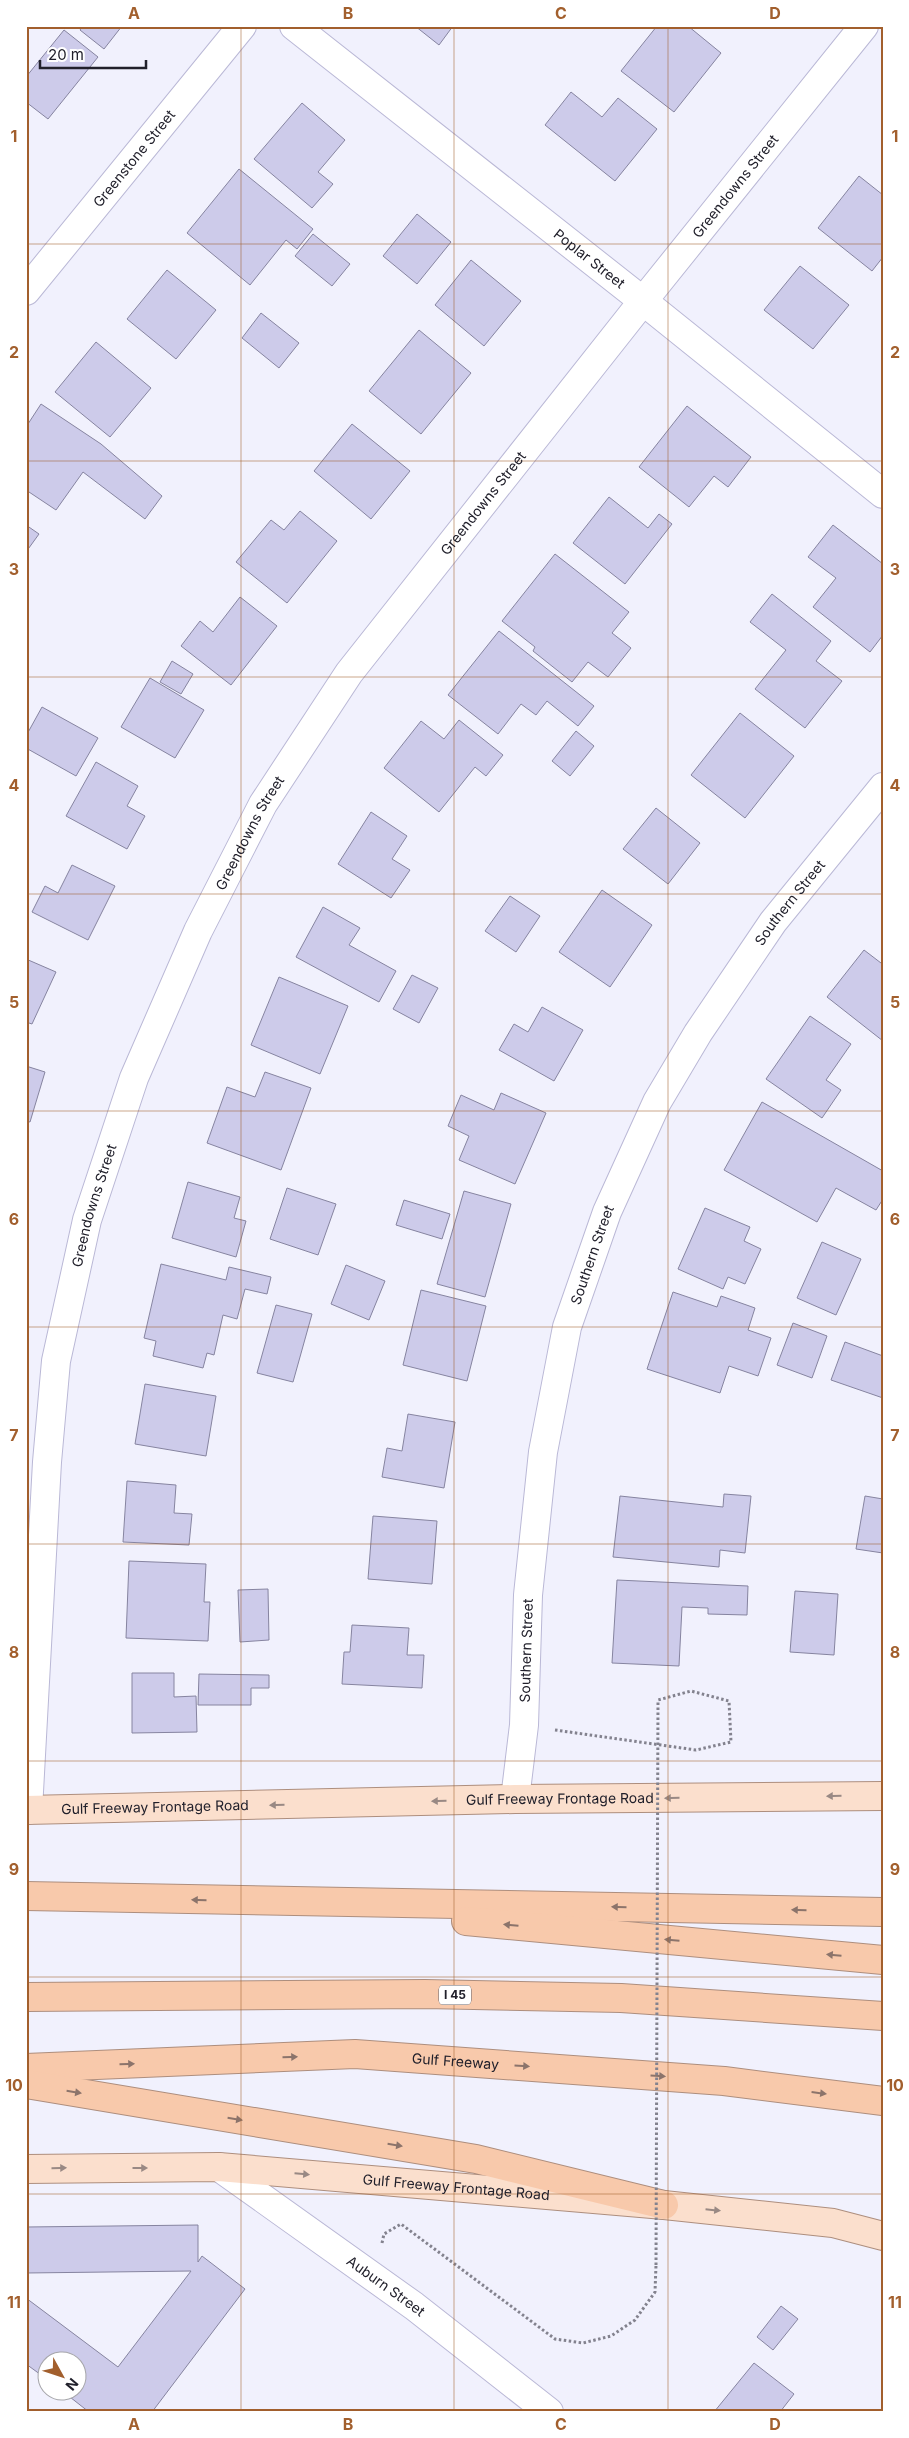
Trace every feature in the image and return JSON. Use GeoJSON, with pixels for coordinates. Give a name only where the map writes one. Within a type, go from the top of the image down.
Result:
{"type":"FeatureCollection","features":[{"type":"Feature","properties":{"kind":"highway"},"geometry":{"type":"LineString","coordinates":[[26,1896],[883,1912]]}},
{"type":"Feature","properties":{"kind":"highway"},"geometry":{"type":"LineString","coordinates":[[248,1901],[883,1960]]}},
{"type":"Feature","properties":{"kind":"highway","name":"I 45"},"geometry":{"type":"LineString","coordinates":[[26,1997],[426,1994],[621,1998],[883,2016]]}},
{"type":"Feature","properties":{"kind":"highway","name":"Gulf Freeway"},"geometry":{"type":"LineString","coordinates":[[26,2068],[355,2054],[724,2081],[883,2101]]}},
{"type":"Feature","properties":{"kind":"highway"},"geometry":{"type":"LineString","coordinates":[[26,2084],[476,2159],[664,2205]]}},
{"type":"Feature","properties":{"kind":"main road","name":"Gulf Freeway Frontage Road"},"geometry":{"type":"LineString","coordinates":[[27,1810],[516,1799],[883,1796]]}},
{"type":"Feature","properties":{"kind":"main road","name":"Gulf Freeway Frontage Road"},"geometry":{"type":"LineString","coordinates":[[26,2169],[219,2167],[664,2205],[833,2223],[883,2236]]}},
{"type":"Feature","properties":{"kind":"street","name":"Greenstone Street"},"geometry":{"type":"LineString","coordinates":[[26,291],[242,26]]}},
{"type":"Feature","properties":{"kind":"street","name":"Poplar Street"},"geometry":{"type":"LineString","coordinates":[[294,26],[643,301],[883,494]]}},
{"type":"Feature","properties":{"kind":"street","name":"Greendowns Street"},"geometry":{"type":"LineString","coordinates":[[27,1810],[46,1472],[56,1361],[87,1220],[134,1078],[198,931],[262,804],[349,673],[643,301],[864,26]]}},
{"type":"Feature","properties":{"kind":"street","name":"Southern Street"},"geometry":{"type":"LineString","coordinates":[[516,1799],[524,1725],[528,1595],[543,1452],[567,1327],[607,1212],[657,1102],[698,1033],[773,922],[883,787]]}},
{"type":"Feature","properties":{"kind":"street","name":"Auburn Street"},"geometry":{"type":"LineString","coordinates":[[219,2167],[385,2285],[549,2412]]}},
{"type":"Feature","properties":{"kind":"path"},"geometry":{"type":"LineString","coordinates":[[385,2285],[379,2255],[384,2234],[401,2224],[555,2339],[583,2343],[611,2336],[635,2320],[654,2292],[656,2265],[658,1700],[691,1691],[729,1701],[731,1742],[696,1750],[585,1736],[524,1725]]}},
{"type":"Feature","properties":{"kind":"building"},"geometry":{"type":"Polygon","coordinates":[[[83,26],[122,26],[104,49],[80,30],[83,26]]]}},
{"type":"Feature","properties":{"kind":"building"},"geometry":{"type":"Polygon","coordinates":[[[415,26],[453,26],[439,45],[415,26]]]}},
{"type":"Feature","properties":{"kind":"building"},"geometry":{"type":"Polygon","coordinates":[[[657,26],[688,26],[721,53],[674,112],[621,71],[657,26]]]}},
{"type":"Feature","properties":{"kind":"building"},"geometry":{"type":"Polygon","coordinates":[[[64,30],[98,57],[48,119],[26,102],[26,77],[64,30]]]}},
{"type":"Feature","properties":{"kind":"building"},"geometry":{"type":"Polygon","coordinates":[[[571,92],[602,117],[618,98],[657,129],[615,181],[545,125],[571,92]]]}},
{"type":"Feature","properties":{"kind":"building"},"geometry":{"type":"Polygon","coordinates":[[[302,103],[345,140],[318,172],[333,184],[312,208],[254,159],[302,103]]]}},
{"type":"Feature","properties":{"kind":"building"},"geometry":{"type":"Polygon","coordinates":[[[239,169],[313,229],[297,249],[286,240],[250,285],[187,233],[239,169]]]}},
{"type":"Feature","properties":{"kind":"building"},"geometry":{"type":"Polygon","coordinates":[[[859,176],[883,195],[883,257],[872,271],[818,228],[859,176]]]}},
{"type":"Feature","properties":{"kind":"building"},"geometry":{"type":"Polygon","coordinates":[[[417,214],[451,242],[417,284],[383,256],[417,214]]]}},
{"type":"Feature","properties":{"kind":"building"},"geometry":{"type":"Polygon","coordinates":[[[313,234],[350,264],[332,286],[295,256],[313,234]]]}},
{"type":"Feature","properties":{"kind":"building"},"geometry":{"type":"Polygon","coordinates":[[[471,260],[521,301],[484,346],[435,305],[471,260]]]}},
{"type":"Feature","properties":{"kind":"building"},"geometry":{"type":"Polygon","coordinates":[[[800,266],[849,305],[813,349],[764,310],[800,266]]]}},
{"type":"Feature","properties":{"kind":"building"},"geometry":{"type":"Polygon","coordinates":[[[167,270],[216,310],[176,359],[127,319],[167,270]]]}},
{"type":"Feature","properties":{"kind":"building"},"geometry":{"type":"Polygon","coordinates":[[[261,313],[299,343],[279,368],[242,338],[261,313]]]}},
{"type":"Feature","properties":{"kind":"building"},"geometry":{"type":"Polygon","coordinates":[[[419,330],[471,373],[421,434],[369,391],[419,330]]]}},
{"type":"Feature","properties":{"kind":"building"},"geometry":{"type":"Polygon","coordinates":[[[96,342],[151,388],[110,437],[55,392],[96,342]]]}},
{"type":"Feature","properties":{"kind":"building"},"geometry":{"type":"Polygon","coordinates":[[[41,404],[101,444],[162,496],[145,519],[83,472],[56,510],[26,490],[26,427],[41,404]]]}},
{"type":"Feature","properties":{"kind":"building"},"geometry":{"type":"Polygon","coordinates":[[[687,406],[751,457],[728,487],[714,476],[689,507],[639,467],[687,406]]]}},
{"type":"Feature","properties":{"kind":"building"},"geometry":{"type":"Polygon","coordinates":[[[352,424],[410,471],[371,519],[314,471],[352,424]]]}},
{"type":"Feature","properties":{"kind":"building"},"geometry":{"type":"Polygon","coordinates":[[[609,497],[648,528],[659,514],[672,524],[625,584],[573,543],[609,497]]]}},
{"type":"Feature","properties":{"kind":"building"},"geometry":{"type":"Polygon","coordinates":[[[300,511],[337,541],[287,603],[236,562],[271,520],[284,530],[300,511]]]}},
{"type":"Feature","properties":{"kind":"building"},"geometry":{"type":"Polygon","coordinates":[[[26,525],[39,534],[26,552],[26,525]]]}},
{"type":"Feature","properties":{"kind":"building"},"geometry":{"type":"Polygon","coordinates":[[[833,525],[883,564],[883,635],[870,652],[813,607],[836,578],[808,557],[833,525]]]}},
{"type":"Feature","properties":{"kind":"building"},"geometry":{"type":"Polygon","coordinates":[[[555,554],[629,612],[612,633],[631,648],[608,677],[588,662],[572,682],[533,651],[535,647],[502,621],[555,554]]]}},
{"type":"Feature","properties":{"kind":"building"},"geometry":{"type":"Polygon","coordinates":[[[772,594],[831,641],[816,661],[842,681],[805,728],[755,689],[786,650],[750,622],[772,594]]]}},
{"type":"Feature","properties":{"kind":"building"},"geometry":{"type":"Polygon","coordinates":[[[240,597],[277,626],[231,685],[181,646],[200,621],[213,632],[240,597]]]}},
{"type":"Feature","properties":{"kind":"building"},"geometry":{"type":"Polygon","coordinates":[[[499,631],[594,706],[578,726],[547,701],[536,715],[521,704],[498,734],[448,695],[499,631]]]}},
{"type":"Feature","properties":{"kind":"building"},"geometry":{"type":"Polygon","coordinates":[[[172,661],[193,674],[181,694],[160,682],[172,661]]]}},
{"type":"Feature","properties":{"kind":"building"},"geometry":{"type":"Polygon","coordinates":[[[150,678],[204,710],[175,758],[121,727],[150,678]]]}},
{"type":"Feature","properties":{"kind":"building"},"geometry":{"type":"Polygon","coordinates":[[[42,707],[98,738],[76,776],[26,748],[26,736],[42,707]]]}},
{"type":"Feature","properties":{"kind":"building"},"geometry":{"type":"Polygon","coordinates":[[[740,713],[794,756],[745,818],[691,775],[740,713]]]}},
{"type":"Feature","properties":{"kind":"building"},"geometry":{"type":"Polygon","coordinates":[[[459,720],[503,755],[486,776],[475,767],[439,812],[384,768],[421,721],[444,739],[459,720]]]}},
{"type":"Feature","properties":{"kind":"building"},"geometry":{"type":"Polygon","coordinates":[[[576,731],[594,746],[570,776],[552,761],[576,731]]]}},
{"type":"Feature","properties":{"kind":"building"},"geometry":{"type":"Polygon","coordinates":[[[96,762],[138,786],[127,806],[145,816],[127,849],[66,816],[96,762]]]}},
{"type":"Feature","properties":{"kind":"building"},"geometry":{"type":"Polygon","coordinates":[[[656,808],[700,843],[668,884],[623,849],[656,808]]]}},
{"type":"Feature","properties":{"kind":"building"},"geometry":{"type":"Polygon","coordinates":[[[371,812],[407,836],[392,859],[410,870],[391,898],[338,864],[371,812]]]}},
{"type":"Feature","properties":{"kind":"building"},"geometry":{"type":"Polygon","coordinates":[[[72,865],[115,886],[88,940],[32,912],[45,886],[58,893],[72,865]]]}},
{"type":"Feature","properties":{"kind":"building"},"geometry":{"type":"Polygon","coordinates":[[[602,890],[652,925],[610,987],[559,952],[602,890]]]}},
{"type":"Feature","properties":{"kind":"building"},"geometry":{"type":"Polygon","coordinates":[[[510,896],[540,916],[516,952],[485,931],[510,896]]]}},
{"type":"Feature","properties":{"kind":"building"},"geometry":{"type":"Polygon","coordinates":[[[323,907],[360,928],[349,945],[396,971],[379,1002],[296,957],[323,907]]]}},
{"type":"Feature","properties":{"kind":"building"},"geometry":{"type":"Polygon","coordinates":[[[864,950],[881,963],[883,961],[883,1041],[827,997],[864,950]]]}},
{"type":"Feature","properties":{"kind":"building"},"geometry":{"type":"Polygon","coordinates":[[[26,959],[56,972],[32,1024],[26,1022],[26,959]]]}},
{"type":"Feature","properties":{"kind":"building"},"geometry":{"type":"Polygon","coordinates":[[[412,975],[438,988],[419,1023],[393,1009],[412,975]]]}},
{"type":"Feature","properties":{"kind":"building"},"geometry":{"type":"Polygon","coordinates":[[[279,977],[348,1006],[320,1074],[251,1045],[279,977]]]}},
{"type":"Feature","properties":{"kind":"building"},"geometry":{"type":"Polygon","coordinates":[[[542,1007],[583,1030],[554,1081],[499,1050],[514,1024],[528,1032],[542,1007]]]}},
{"type":"Feature","properties":{"kind":"building"},"geometry":{"type":"Polygon","coordinates":[[[810,1016],[851,1044],[826,1080],[841,1090],[822,1118],[766,1079],[810,1016]]]}},
{"type":"Feature","properties":{"kind":"building"},"geometry":{"type":"Polygon","coordinates":[[[26,1066],[45,1072],[30,1122],[26,1121],[26,1066]]]}},
{"type":"Feature","properties":{"kind":"building"},"geometry":{"type":"Polygon","coordinates":[[[265,1072],[311,1088],[281,1170],[207,1143],[227,1087],[255,1097],[265,1072]]]}},
{"type":"Feature","properties":{"kind":"building"},"geometry":{"type":"Polygon","coordinates":[[[501,1093],[546,1113],[515,1184],[459,1160],[469,1136],[448,1126],[461,1095],[494,1110],[501,1093]]]}},
{"type":"Feature","properties":{"kind":"building"},"geometry":{"type":"Polygon","coordinates":[[[762,1102],[883,1171],[883,1199],[876,1210],[836,1188],[817,1222],[724,1170],[762,1102]]]}},
{"type":"Feature","properties":{"kind":"building"},"geometry":{"type":"Polygon","coordinates":[[[188,1182],[240,1197],[234,1218],[246,1221],[236,1257],[172,1238],[188,1182]]]}},
{"type":"Feature","properties":{"kind":"building"},"geometry":{"type":"Polygon","coordinates":[[[287,1188],[336,1204],[318,1255],[270,1239],[287,1188]]]}},
{"type":"Feature","properties":{"kind":"building"},"geometry":{"type":"Polygon","coordinates":[[[464,1191],[511,1204],[485,1297],[437,1284],[464,1191]]]}},
{"type":"Feature","properties":{"kind":"building"},"geometry":{"type":"Polygon","coordinates":[[[404,1200],[450,1214],[442,1239],[396,1225],[404,1200]]]}},
{"type":"Feature","properties":{"kind":"building"},"geometry":{"type":"Polygon","coordinates":[[[705,1208],[750,1227],[744,1241],[761,1249],[745,1284],[728,1277],[723,1289],[678,1269],[705,1208]]]}},
{"type":"Feature","properties":{"kind":"building"},"geometry":{"type":"Polygon","coordinates":[[[822,1242],[861,1259],[836,1315],[797,1298],[822,1242]]]}},
{"type":"Feature","properties":{"kind":"building"},"geometry":{"type":"Polygon","coordinates":[[[161,1264],[226,1280],[229,1267],[271,1277],[267,1294],[245,1289],[237,1319],[223,1315],[214,1355],[207,1353],[203,1368],[153,1356],[156,1341],[144,1338],[161,1264]]]}},
{"type":"Feature","properties":{"kind":"building"},"geometry":{"type":"Polygon","coordinates":[[[346,1265],[385,1281],[369,1320],[331,1304],[346,1265]]]}},
{"type":"Feature","properties":{"kind":"building"},"geometry":{"type":"Polygon","coordinates":[[[421,1290],[486,1306],[467,1381],[403,1365],[421,1290]]]}},
{"type":"Feature","properties":{"kind":"building"},"geometry":{"type":"Polygon","coordinates":[[[673,1292],[717,1307],[721,1296],[755,1308],[748,1330],[771,1338],[758,1376],[729,1366],[720,1393],[647,1369],[673,1292]]]}},
{"type":"Feature","properties":{"kind":"building"},"geometry":{"type":"Polygon","coordinates":[[[276,1305],[312,1314],[293,1382],[257,1373],[276,1305]]]}},
{"type":"Feature","properties":{"kind":"building"},"geometry":{"type":"Polygon","coordinates":[[[793,1323],[827,1336],[812,1378],[777,1365],[793,1323]]]}},
{"type":"Feature","properties":{"kind":"building"},"geometry":{"type":"Polygon","coordinates":[[[845,1342],[883,1356],[883,1398],[831,1380],[845,1342]]]}},
{"type":"Feature","properties":{"kind":"building"},"geometry":{"type":"Polygon","coordinates":[[[145,1384],[216,1396],[206,1456],[135,1444],[145,1384]]]}},
{"type":"Feature","properties":{"kind":"building"},"geometry":{"type":"Polygon","coordinates":[[[408,1414],[455,1422],[444,1488],[382,1477],[387,1448],[402,1451],[408,1414]]]}},
{"type":"Feature","properties":{"kind":"building"},"geometry":{"type":"Polygon","coordinates":[[[127,1481],[176,1485],[174,1513],[192,1514],[189,1545],[123,1542],[127,1481]]]}},
{"type":"Feature","properties":{"kind":"building"},"geometry":{"type":"Polygon","coordinates":[[[724,1494],[751,1496],[745,1553],[720,1550],[719,1567],[613,1557],[620,1496],[723,1507],[724,1494]]]}},
{"type":"Feature","properties":{"kind":"building"},"geometry":{"type":"Polygon","coordinates":[[[865,1496],[883,1499],[883,1553],[856,1549],[865,1496]]]}},
{"type":"Feature","properties":{"kind":"building"},"geometry":{"type":"Polygon","coordinates":[[[373,1516],[437,1521],[432,1584],[368,1579],[373,1516]]]}},
{"type":"Feature","properties":{"kind":"building"},"geometry":{"type":"Polygon","coordinates":[[[129,1561],[206,1564],[204,1602],[210,1602],[208,1641],[126,1638],[129,1561]]]}},
{"type":"Feature","properties":{"kind":"building"},"geometry":{"type":"Polygon","coordinates":[[[617,1580],[748,1586],[747,1615],[708,1614],[708,1608],[682,1607],[679,1666],[612,1663],[617,1580]]]}},
{"type":"Feature","properties":{"kind":"building"},"geometry":{"type":"Polygon","coordinates":[[[268,1589],[269,1640],[240,1642],[238,1590],[268,1589]]]}},
{"type":"Feature","properties":{"kind":"building"},"geometry":{"type":"Polygon","coordinates":[[[795,1591],[838,1594],[834,1655],[790,1652],[795,1591]]]}},
{"type":"Feature","properties":{"kind":"building"},"geometry":{"type":"Polygon","coordinates":[[[352,1625],[409,1628],[407,1655],[424,1655],[422,1688],[342,1684],[344,1652],[350,1652],[352,1625]]]}},
{"type":"Feature","properties":{"kind":"building"},"geometry":{"type":"Polygon","coordinates":[[[132,1673],[174,1673],[174,1697],[196,1696],[197,1732],[132,1733],[132,1673]]]}},
{"type":"Feature","properties":{"kind":"building"},"geometry":{"type":"Polygon","coordinates":[[[199,1674],[269,1675],[269,1688],[251,1688],[251,1705],[198,1705],[199,1674]]]}},
{"type":"Feature","properties":{"kind":"building"},"geometry":{"type":"Polygon","coordinates":[[[198,2225],[198,2262],[202,2256],[245,2289],[152,2412],[89,2412],[74,2400],[88,2400],[88,2350],[38,2350],[38,2373],[26,2364],[26,2298],[118,2367],[191,2271],[26,2273],[26,2227],[198,2225]]]}},
{"type":"Feature","properties":{"kind":"building"},"geometry":{"type":"Polygon","coordinates":[[[781,2306],[798,2319],[773,2350],[757,2337],[781,2306]]]}},
{"type":"Feature","properties":{"kind":"building"},"geometry":{"type":"Polygon","coordinates":[[[754,2363],[794,2394],[780,2412],[714,2412],[754,2363]]]}}]}
